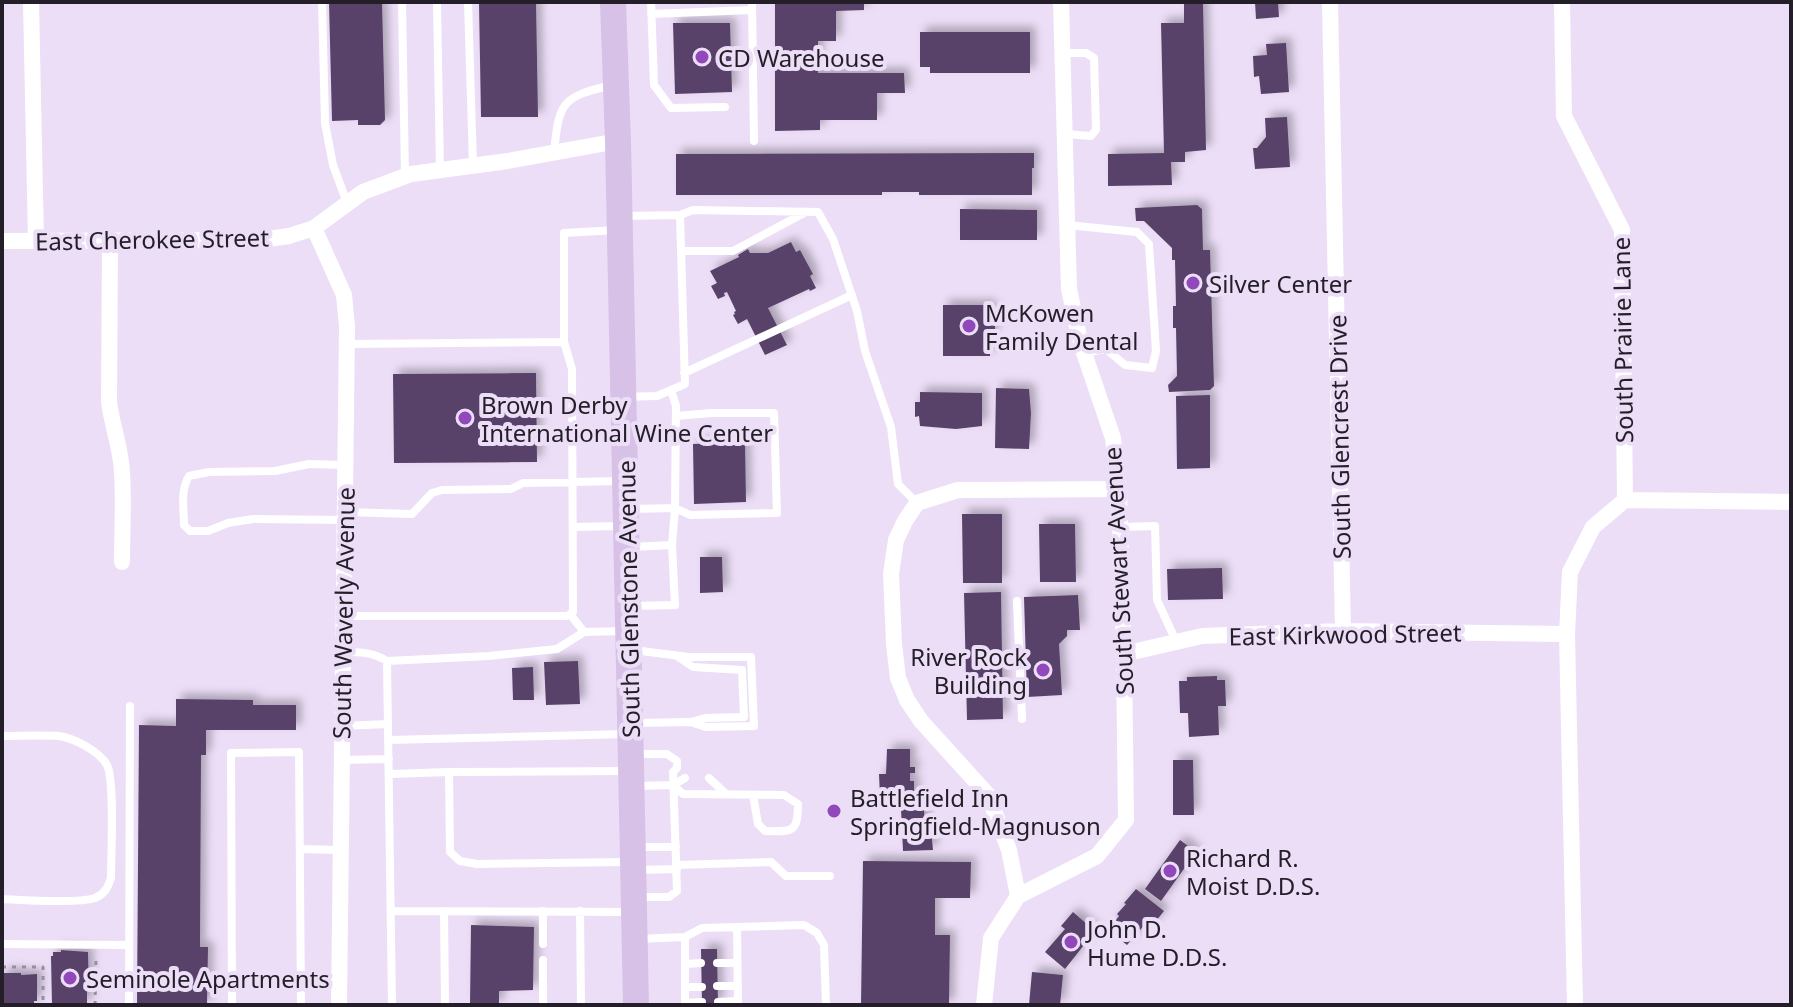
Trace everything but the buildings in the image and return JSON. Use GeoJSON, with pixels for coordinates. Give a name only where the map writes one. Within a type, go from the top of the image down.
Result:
{"type":"FeatureCollection","features":[{"type":"Feature","properties":{"kind":"main road","name":"South Glenstone Avenue"},"geometry":{"type":"LineString","coordinates":[[613,2],[636,1005]]}},
{"type":"Feature","properties":{"kind":"street"},"geometry":{"type":"LineString","coordinates":[[31,2],[36,241]]}},
{"type":"Feature","properties":{"kind":"street","name":"South Stewart Avenue"},"geometry":{"type":"LineString","coordinates":[[1018,896],[1097,856],[1126,820],[1119,489],[1113,438],[1084,353],[1069,289],[1061,2]]}},
{"type":"Feature","properties":{"kind":"street","name":"South Glencrest Drive"},"geometry":{"type":"LineString","coordinates":[[1330,2],[1343,631]]}},
{"type":"Feature","properties":{"kind":"street","name":"South Prairie Lane"},"geometry":{"type":"LineString","coordinates":[[1562,2],[1564,116],[1622,230],[1625,500]]}},
{"type":"Feature","properties":{"kind":"street","name":"East Cherokee Street"},"geometry":{"type":"LineString","coordinates":[[2,241],[260,240],[289,236],[314,228],[363,192],[405,176],[618,141]]}},
{"type":"Feature","properties":{"kind":"street","name":"South Waverly Avenue"},"geometry":{"type":"LineString","coordinates":[[314,228],[344,295],[347,326],[339,1005]]}},
{"type":"Feature","properties":{"kind":"street"},"geometry":{"type":"LineString","coordinates":[[110,241],[109,402],[122,471],[122,562]]}},
{"type":"Feature","properties":{"kind":"street"},"geometry":{"type":"LineString","coordinates":[[984,1005],[991,938],[1018,896],[1009,850],[988,795],[921,721],[907,700],[898,678],[891,574],[896,540],[917,503],[958,490],[1119,489]]}},
{"type":"Feature","properties":{"kind":"street"},"geometry":{"type":"LineString","coordinates":[[1575,1005],[1567,634],[1570,572],[1593,527],[1625,500],[1791,502]]}},
{"type":"Feature","properties":{"kind":"street","name":"East Kirkwood Street"},"geometry":{"type":"LineString","coordinates":[[1124,654],[1202,636],[1343,631],[1567,634]]}},
{"type":"Feature","properties":{"kind":"lane"},"geometry":{"type":"LineString","coordinates":[[322,2],[325,123],[333,165],[347,203]]}},
{"type":"Feature","properties":{"kind":"lane"},"geometry":{"type":"LineString","coordinates":[[402,2],[405,176]]}},
{"type":"Feature","properties":{"kind":"lane"},"geometry":{"type":"LineString","coordinates":[[437,2],[440,170]]}},
{"type":"Feature","properties":{"kind":"lane"},"geometry":{"type":"LineString","coordinates":[[468,2],[473,166]]}},
{"type":"Feature","properties":{"kind":"lane"},"geometry":{"type":"LineString","coordinates":[[651,2],[654,85],[671,108],[725,107]]}},
{"type":"Feature","properties":{"kind":"lane"},"geometry":{"type":"LineString","coordinates":[[651,14],[752,6],[754,141]]}},
{"type":"Feature","properties":{"kind":"lane"},"geometry":{"type":"LineString","coordinates":[[1062,53],[1086,53],[1094,58],[1096,130],[1091,136],[1064,134]]}},
{"type":"Feature","properties":{"kind":"lane"},"geometry":{"type":"LineString","coordinates":[[554,153],[557,124],[570,99],[582,92],[616,84]]}},
{"type":"Feature","properties":{"kind":"lane"},"geometry":{"type":"LineString","coordinates":[[343,616],[567,616],[573,612],[572,369],[564,342],[564,233],[680,215],[693,210],[818,212],[833,239],[857,311],[865,351],[891,427],[898,484],[917,503]]}},
{"type":"Feature","properties":{"kind":"lane"},"geometry":{"type":"LineString","coordinates":[[681,251],[733,251],[807,212]]}},
{"type":"Feature","properties":{"kind":"lane"},"geometry":{"type":"LineString","coordinates":[[623,397],[657,396],[685,384],[680,215]]}},
{"type":"Feature","properties":{"kind":"lane"},"geometry":{"type":"LineString","coordinates":[[1066,225],[1137,232],[1149,244],[1156,351],[1152,368],[1125,365],[1106,349],[1084,353]]}},
{"type":"Feature","properties":{"kind":"lane"},"geometry":{"type":"LineString","coordinates":[[684,373],[852,295]]}},
{"type":"Feature","properties":{"kind":"lane"},"geometry":{"type":"LineString","coordinates":[[347,344],[564,342]]}},
{"type":"Feature","properties":{"kind":"lane"},"geometry":{"type":"LineString","coordinates":[[342,652],[378,655],[387,661],[557,649],[584,632],[628,629],[675,605],[672,545],[676,406],[671,390]]}},
{"type":"Feature","properties":{"kind":"lane"},"geometry":{"type":"LineString","coordinates":[[573,527],[626,527],[675,508],[690,515],[777,513],[774,413],[676,416]]}},
{"type":"Feature","properties":{"kind":"lane"},"geometry":{"type":"LineString","coordinates":[[345,465],[309,464],[275,471],[209,472],[189,476],[183,492],[184,525],[190,531],[208,531],[228,523],[253,519],[412,514],[432,493],[442,490],[511,489],[523,483],[625,481]]}},
{"type":"Feature","properties":{"kind":"lane"},"geometry":{"type":"LineString","coordinates":[[1121,527],[1155,526],[1157,600],[1176,642]]}},
{"type":"Feature","properties":{"kind":"lane"},"geometry":{"type":"LineString","coordinates":[[626,527],[672,545]]}},
{"type":"Feature","properties":{"kind":"lane"},"geometry":{"type":"LineString","coordinates":[[1017,601],[1022,719]]}},
{"type":"Feature","properties":{"kind":"lane"},"geometry":{"type":"LineString","coordinates":[[570,614],[584,632]]}},
{"type":"Feature","properties":{"kind":"lane"},"geometry":{"type":"LineString","coordinates":[[390,774],[586,772],[631,754],[690,722],[705,718],[744,717],[742,670],[693,667],[628,629]]}},
{"type":"Feature","properties":{"kind":"lane"},"geometry":{"type":"LineString","coordinates":[[675,655],[751,657],[754,726],[706,727],[690,722]]}},
{"type":"Feature","properties":{"kind":"lane"},"geometry":{"type":"LineString","coordinates":[[387,661],[392,1005]]}},
{"type":"Feature","properties":{"kind":"lane"},"geometry":{"type":"LineString","coordinates":[[129,1005],[130,706]]}},
{"type":"Feature","properties":{"kind":"lane"},"geometry":{"type":"LineString","coordinates":[[341,726],[388,724]]}},
{"type":"Feature","properties":{"kind":"lane"},"geometry":{"type":"LineString","coordinates":[[2,736],[62,737],[86,746],[107,765],[111,782],[111,878],[107,890],[95,898],[2,899]]}},
{"type":"Feature","properties":{"kind":"lane"},"geometry":{"type":"LineString","coordinates":[[388,740],[667,754],[677,761],[673,772],[677,891],[669,897],[634,905],[580,911],[391,911]]}},
{"type":"Feature","properties":{"kind":"lane"},"geometry":{"type":"LineString","coordinates":[[232,1005],[231,753],[299,752],[301,1005]]}},
{"type":"Feature","properties":{"kind":"lane"},"geometry":{"type":"LineString","coordinates":[[631,754],[683,794],[784,795],[798,804],[795,827],[789,832],[765,831],[758,824],[753,795]]}},
{"type":"Feature","properties":{"kind":"lane"},"geometry":{"type":"LineString","coordinates":[[341,760],[389,759]]}},
{"type":"Feature","properties":{"kind":"lane"},"geometry":{"type":"LineString","coordinates":[[449,772],[450,852],[460,861],[477,864],[633,860],[677,867],[771,862],[786,876],[830,876]]}},
{"type":"Feature","properties":{"kind":"lane"},"geometry":{"type":"LineString","coordinates":[[673,785],[685,778]]}},
{"type":"Feature","properties":{"kind":"lane"},"geometry":{"type":"LineString","coordinates":[[709,778],[727,795]]}},
{"type":"Feature","properties":{"kind":"lane"},"geometry":{"type":"LineString","coordinates":[[633,860],[676,847]]}},
{"type":"Feature","properties":{"kind":"lane"},"geometry":{"type":"LineString","coordinates":[[300,849],[340,850]]}},
{"type":"Feature","properties":{"kind":"lane"},"geometry":{"type":"LineString","coordinates":[[444,911],[445,1005]]}},
{"type":"Feature","properties":{"kind":"lane"},"geometry":{"type":"LineString","coordinates":[[543,911],[543,944]]}},
{"type":"Feature","properties":{"kind":"lane"},"geometry":{"type":"LineString","coordinates":[[580,911],[581,1005]]}},
{"type":"Feature","properties":{"kind":"lane"},"geometry":{"type":"LineString","coordinates":[[634,939],[685,937],[702,928],[804,925],[817,933],[824,945],[826,1005]]}},
{"type":"Feature","properties":{"kind":"lane"},"geometry":{"type":"LineString","coordinates":[[718,1002],[738,1003],[737,927]]}},
{"type":"Feature","properties":{"kind":"lane"},"geometry":{"type":"LineString","coordinates":[[685,937],[685,1004],[702,1002]]}},
{"type":"Feature","properties":{"kind":"lane"},"geometry":{"type":"LineString","coordinates":[[2,944],[129,945]]}},
{"type":"Feature","properties":{"kind":"lane"},"geometry":{"type":"LineString","coordinates":[[543,960],[543,1005]]}},
{"type":"Feature","properties":{"kind":"lane"},"geometry":{"type":"LineString","coordinates":[[685,964],[701,963]]}},
{"type":"Feature","properties":{"kind":"lane"},"geometry":{"type":"LineString","coordinates":[[717,963],[737,963]]}},
{"type":"Feature","properties":{"kind":"lane"},"geometry":{"type":"LineString","coordinates":[[717,986],[738,986]]}},
{"type":"Feature","properties":{"kind":"lane"},"geometry":{"type":"LineString","coordinates":[[685,987],[702,987]]}},
{"type":"Feature","properties":{"kind":"path"},"geometry":{"type":"LineString","coordinates":[[95,1005],[96,945]]}},
{"type":"Feature","properties":{"kind":"path"},"geometry":{"type":"LineString","coordinates":[[2,967],[43,967],[43,1005]]}},
{"type":"Feature","properties":{"kind":"place","name":"CD Warehouse"},"geometry":{"type":"Point","coordinates":[702,57]}},
{"type":"Feature","properties":{"kind":"place","name":"Silver Center"},"geometry":{"type":"Point","coordinates":[1193,283]}},
{"type":"Feature","properties":{"kind":"place","name":"McKowen Family Dental"},"geometry":{"type":"Point","coordinates":[969,326]}},
{"type":"Feature","properties":{"kind":"place","name":"Brown Derby International Wine Center"},"geometry":{"type":"Point","coordinates":[465,418]}},
{"type":"Feature","properties":{"kind":"place","name":"River Rock Building"},"geometry":{"type":"Point","coordinates":[1043,670]}},
{"type":"Feature","properties":{"kind":"place","name":"Battlefield Inn Springfield-Magnuson"},"geometry":{"type":"Point","coordinates":[834,811]}},
{"type":"Feature","properties":{"kind":"place","name":"Richard R. Moist D.D.S."},"geometry":{"type":"Point","coordinates":[1170,871]}},
{"type":"Feature","properties":{"kind":"place","name":"John D. Hume D.D.S."},"geometry":{"type":"Point","coordinates":[1071,942]}},
{"type":"Feature","properties":{"kind":"place","name":"Seminole Apartments"},"geometry":{"type":"Point","coordinates":[70,978]}}]}
